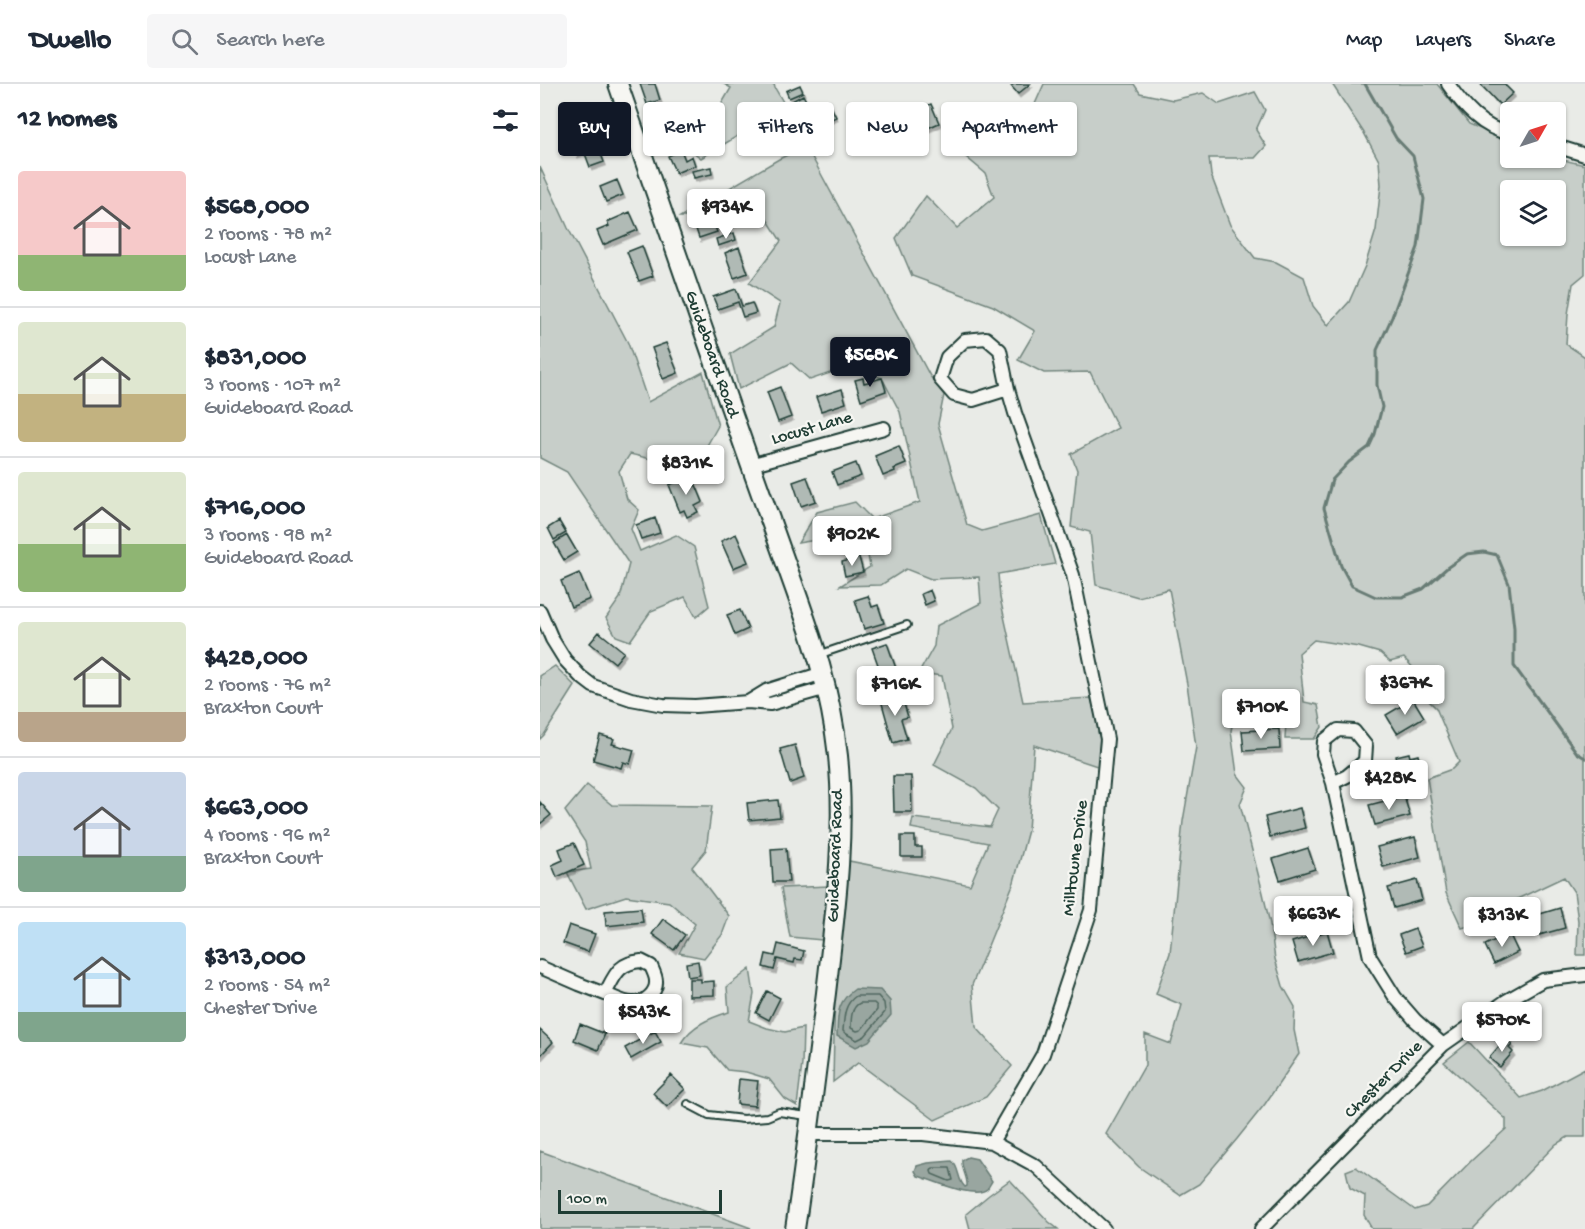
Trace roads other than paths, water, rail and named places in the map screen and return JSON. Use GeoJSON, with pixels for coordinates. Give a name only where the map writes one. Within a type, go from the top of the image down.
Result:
{"type":"FeatureCollection","features":[{"type":"Feature","properties":{"kind":"street","name":"Guideboard Road"},"geometry":{"type":"LineString","coordinates":[[618,84],[818,655],[832,712],[838,757],[841,837],[834,924],[795,1229]]}},
{"type":"Feature","properties":{"kind":"street"},"geometry":{"type":"LineString","coordinates":[[1448,84],[1464,106],[1481,121],[1500,131]]}},
{"type":"Feature","properties":{"kind":"street"},"geometry":{"type":"LineString","coordinates":[[1566,149],[1585,155]]}},
{"type":"Feature","properties":{"kind":"street","name":"Milltowne Drive"},"geometry":{"type":"LineString","coordinates":[[992,1142],[1043,1054],[1091,910],[1107,740],[1073,575],[1015,413],[1000,350],[986,339],[965,340],[947,357],[940,379],[954,395],[973,400],[1008,389]]}},
{"type":"Feature","properties":{"kind":"street","name":"Locust Lane"},"geometry":{"type":"LineString","coordinates":[[750,465],[884,428]]}},
{"type":"Feature","properties":{"kind":"street"},"geometry":{"type":"LineString","coordinates":[[540,611],[552,639],[565,660],[580,676],[593,686],[631,699],[663,705],[694,706],[748,702],[766,691],[825,680]]}},
{"type":"Feature","properties":{"kind":"street"},"geometry":{"type":"LineString","coordinates":[[1333,783],[1347,776],[1365,761],[1366,746],[1354,731],[1338,730],[1324,741],[1323,754],[1333,783],[1370,957],[1395,997],[1415,1020],[1443,1045]]}},
{"type":"Feature","properties":{"kind":"street"},"geometry":{"type":"LineString","coordinates":[[540,967],[605,994]]}},
{"type":"Feature","properties":{"kind":"street","name":"Chester Drive"},"geometry":{"type":"LineString","coordinates":[[1261,1229],[1443,1045],[1506,1001],[1543,980],[1585,975]]}},
{"type":"Feature","properties":{"kind":"street"},"geometry":{"type":"LineString","coordinates":[[810,1125],[992,1142],[1036,1166],[1104,1229]]}},
{"type":"Feature","properties":{"kind":"lane"},"geometry":{"type":"LineString","coordinates":[[818,655],[907,625]]}},
{"type":"Feature","properties":{"kind":"lane"},"geometry":{"type":"LineString","coordinates":[[688,1104],[709,1115],[743,1119],[767,1117],[779,1112],[810,1125]]}},
{"type":"Feature","properties":{"kind":"water"},"geometry":{"type":"Polygon","coordinates":[[[855,989],[880,990],[890,1001],[891,1015],[869,1041],[856,1047],[837,1036],[839,1009],[844,999],[855,989]]]}},
{"type":"Feature","properties":{"kind":"water"},"geometry":{"type":"Polygon","coordinates":[[[968,1157],[977,1159],[992,1181],[987,1189],[981,1192],[964,1191],[943,1185],[918,1176],[915,1171],[917,1166],[928,1163],[952,1161],[965,1187],[967,1183],[962,1160],[968,1157]]]}},
{"type":"Feature","properties":{"kind":"waterway"},"geometry":{"type":"LineString","coordinates":[[1365,84],[1396,138],[1413,156],[1424,199],[1418,247],[1377,350],[1377,385],[1382,407],[1375,434],[1369,447],[1349,462],[1332,480],[1324,508],[1341,566],[1352,586],[1376,597],[1402,597],[1423,589],[1467,554],[1484,552],[1497,555],[1509,584],[1514,628],[1514,666],[1577,753],[1585,758]]}}]}
